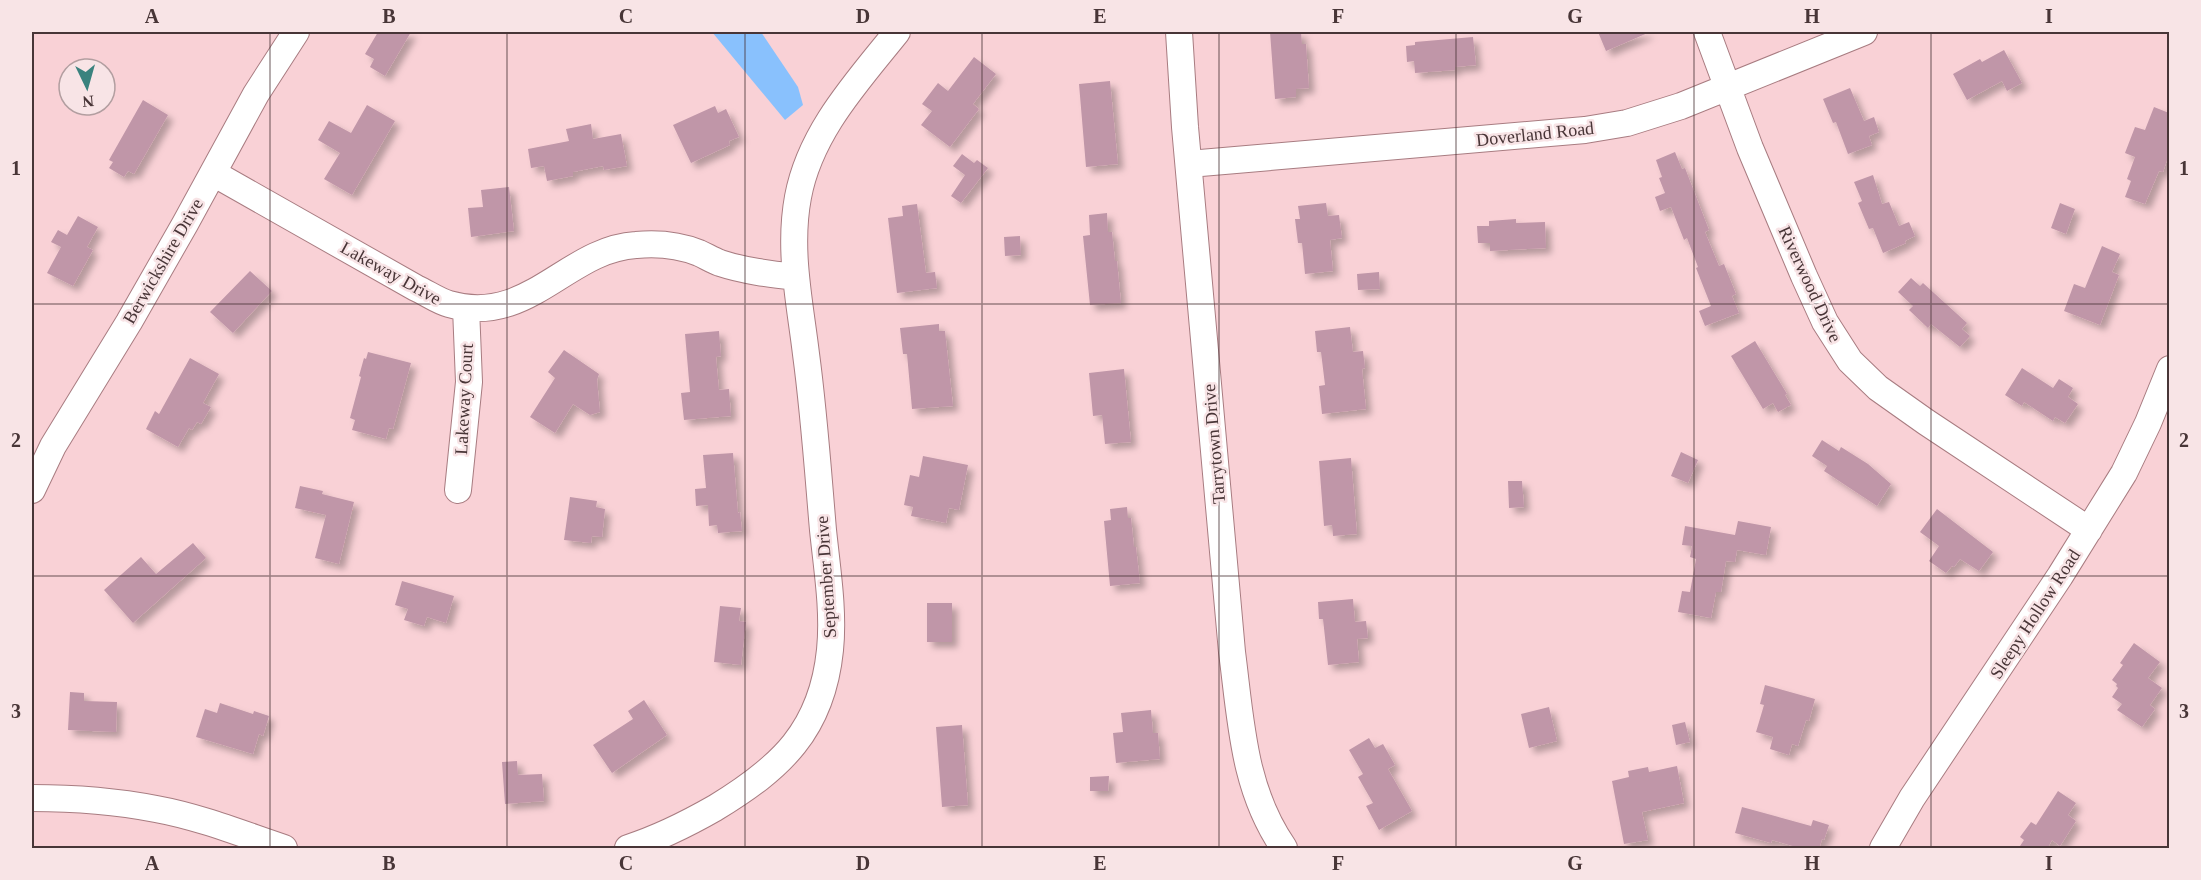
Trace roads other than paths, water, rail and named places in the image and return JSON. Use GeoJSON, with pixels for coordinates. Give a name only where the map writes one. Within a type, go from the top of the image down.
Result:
{"type":"FeatureCollection","features":[{"type":"Feature","properties":{"kind":"street","name":"Berwickshire Drive"},"geometry":{"type":"LineString","coordinates":[[32,490],[53,447],[129,322],[256,94],[296,32]]}},
{"type":"Feature","properties":{"kind":"street"},"geometry":{"type":"LineString","coordinates":[[796,277],[794,237],[798,199],[805,170],[824,127],[897,32]]}},
{"type":"Feature","properties":{"kind":"street","name":"Tarrytown Drive"},"geometry":{"type":"LineString","coordinates":[[1179,32],[1185,127],[1232,651],[1243,738],[1250,778],[1260,805],[1284,849]]}},
{"type":"Feature","properties":{"kind":"street","name":"Riverwood Drive"},"geometry":{"type":"LineString","coordinates":[[1707,32],[1750,148],[1808,285],[1825,322],[1850,361],[1878,388],[1916,416],[2089,530]]}},
{"type":"Feature","properties":{"kind":"street","name":"Doverland Road"},"geometry":{"type":"LineString","coordinates":[[1189,164],[1585,130],[1646,118],[1864,32]]}},
{"type":"Feature","properties":{"kind":"street","name":"Lakeway Drive"},"geometry":{"type":"LineString","coordinates":[[213,173],[416,288],[447,304],[466,308],[482,308],[518,300],[540,290],[595,256],[634,245],[665,245],[685,248],[719,262],[750,271],[796,277]]}},
{"type":"Feature","properties":{"kind":"street","name":"September Drive"},"geometry":{"type":"LineString","coordinates":[[628,849],[686,824],[746,789],[776,766],[793,748],[812,718],[823,690],[831,647],[830,604],[808,365],[796,277]]}},
{"type":"Feature","properties":{"kind":"street","name":"Lakeway Court"},"geometry":{"type":"LineString","coordinates":[[458,490],[468,382],[466,308]]}},
{"type":"Feature","properties":{"kind":"street","name":"Sleepy Hollow Road"},"geometry":{"type":"LineString","coordinates":[[1883,849],[1912,798],[2089,530],[2124,473],[2148,423],[2169,369]]}},
{"type":"Feature","properties":{"kind":"street"},"geometry":{"type":"LineString","coordinates":[[32,798],[104,801],[158,809],[284,849]]}},
{"type":"Feature","properties":{"kind":"water"},"geometry":{"type":"Polygon","coordinates":[[[712,32],[761,32],[798,87],[803,105],[785,120],[712,32]]]}}]}
